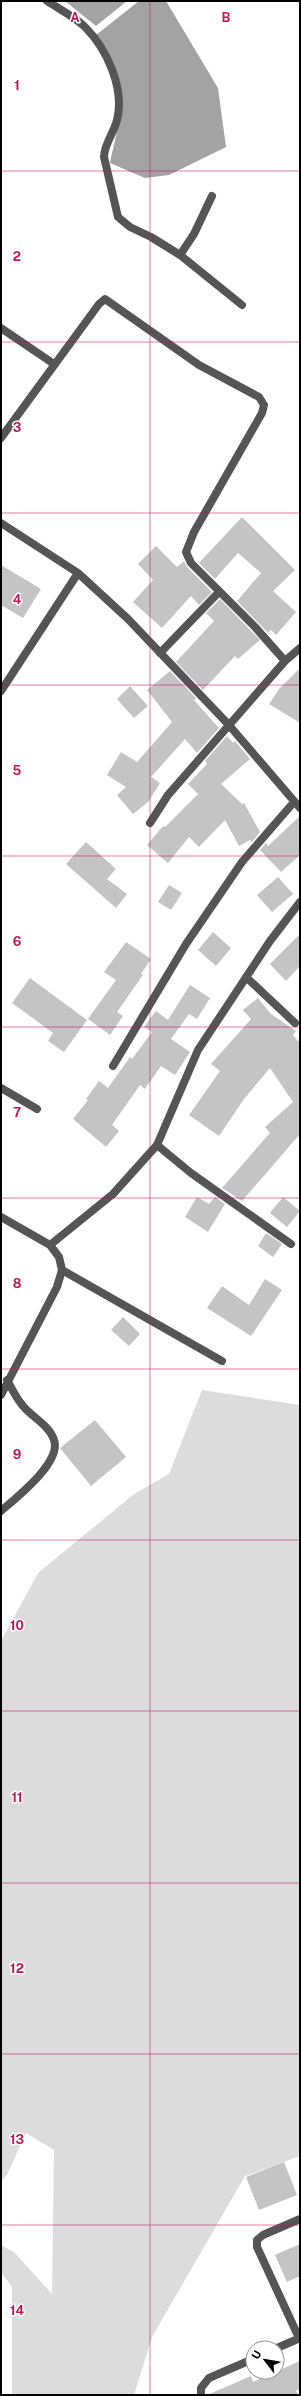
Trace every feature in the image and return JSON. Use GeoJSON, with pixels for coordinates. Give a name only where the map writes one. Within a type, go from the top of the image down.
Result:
{"type":"FeatureCollection","features":[{"type":"Feature","properties":{"kind":"street"},"geometry":{"type":"LineString","coordinates":[[47,1],[85,27],[104,54],[112,72],[119,96],[117,120],[104,149],[104,157],[118,217],[130,227],[151,237],[180,256],[242,305]]}},
{"type":"Feature","properties":{"kind":"street"},"geometry":{"type":"LineString","coordinates":[[180,256],[194,234],[212,196]]}},
{"type":"Feature","properties":{"kind":"street"},"geometry":{"type":"LineString","coordinates":[[1,438],[54,364],[99,304],[105,299],[199,365],[259,397],[264,404],[262,412],[194,532],[186,552],[191,563],[285,661]]}},
{"type":"Feature","properties":{"kind":"street"},"geometry":{"type":"LineString","coordinates":[[1,328],[54,364]]}},
{"type":"Feature","properties":{"kind":"street"},"geometry":{"type":"LineString","coordinates":[[1,523],[78,573],[128,619],[228,724],[297,805],[242,862],[186,944],[113,1066]]}},
{"type":"Feature","properties":{"kind":"street"},"geometry":{"type":"LineString","coordinates":[[1,691],[78,573]]}},
{"type":"Feature","properties":{"kind":"street"},"geometry":{"type":"LineString","coordinates":[[160,653],[219,592]]}},
{"type":"Feature","properties":{"kind":"street"},"geometry":{"type":"LineString","coordinates":[[150,823],[168,795],[228,724],[285,661],[300,648]]}},
{"type":"Feature","properties":{"kind":"street"},"geometry":{"type":"LineString","coordinates":[[50,1245],[113,1194],[157,1145],[198,1050],[270,941],[300,902]]}},
{"type":"Feature","properties":{"kind":"street"},"geometry":{"type":"LineString","coordinates":[[246,977],[295,1023]]}},
{"type":"Feature","properties":{"kind":"street"},"geometry":{"type":"LineString","coordinates":[[1,1088],[37,1109]]}},
{"type":"Feature","properties":{"kind":"street"},"geometry":{"type":"LineString","coordinates":[[157,1145],[191,1173],[291,1244]]}},
{"type":"Feature","properties":{"kind":"street"},"geometry":{"type":"LineString","coordinates":[[1,1217],[50,1245],[59,1257],[62,1270],[57,1287],[7,1380],[1,1396]]}},
{"type":"Feature","properties":{"kind":"street"},"geometry":{"type":"LineString","coordinates":[[62,1270],[222,1361]]}},
{"type":"Feature","properties":{"kind":"street"},"geometry":{"type":"LineString","coordinates":[[1,1511],[28,1487],[46,1466],[54,1452],[55,1440],[48,1430],[23,1407],[7,1380]]}},
{"type":"Feature","properties":{"kind":"street"},"geometry":{"type":"LineString","coordinates":[[285,2344],[299,2338],[257,2247],[257,2240],[263,2235],[300,2219]]}},
{"type":"Feature","properties":{"kind":"street"},"geometry":{"type":"LineString","coordinates":[[201,2395],[201,2388],[209,2378],[245,2362]]}},
{"type":"Feature","properties":{"kind":"shaded area"},"geometry":{"type":"Polygon","coordinates":[[[65,1],[127,1],[96,26],[65,1]]]}},
{"type":"Feature","properties":{"kind":"shaded area"},"geometry":{"type":"Polygon","coordinates":[[[139,1],[166,1],[218,88],[226,147],[169,175],[145,178],[110,163],[121,111],[120,83],[107,53],[96,35],[139,1]]]}},
{"type":"Feature","properties":{"kind":"shaded area"},"geometry":{"type":"Polygon","coordinates":[[[202,1390],[300,1405],[300,2156],[245,2176],[152,2337],[134,2395],[12,2395],[12,2287],[1,2272],[1,2245],[14,2252],[52,2294],[54,2150],[26,2133],[7,2175],[1,2181],[1,1641],[38,1573],[134,1494],[169,1474],[202,1390]]]}},
{"type":"Feature","properties":{"kind":"building"},"geometry":{"type":"Polygon","coordinates":[[[242,517],[295,570],[273,591],[296,612],[276,635],[271,630],[268,633],[237,601],[261,573],[238,553],[215,579],[199,563],[242,517]]]}},
{"type":"Feature","properties":{"kind":"building"},"geometry":{"type":"Polygon","coordinates":[[[156,546],[177,567],[184,561],[187,567],[212,592],[199,605],[191,596],[162,628],[133,602],[153,580],[138,564],[156,546]]]}},
{"type":"Feature","properties":{"kind":"building"},"geometry":{"type":"Polygon","coordinates":[[[1,565],[41,589],[23,618],[1,605],[1,565]]]}},
{"type":"Feature","properties":{"kind":"building"},"geometry":{"type":"Polygon","coordinates":[[[220,599],[260,640],[238,659],[235,656],[203,690],[176,662],[214,621],[206,613],[220,599]]]}},
{"type":"Feature","properties":{"kind":"building"},"geometry":{"type":"Polygon","coordinates":[[[300,668],[300,723],[269,704],[279,689],[300,668]]]}},
{"type":"Feature","properties":{"kind":"building"},"geometry":{"type":"Polygon","coordinates":[[[170,671],[196,698],[194,700],[219,728],[197,753],[185,739],[151,777],[160,783],[148,802],[133,814],[117,795],[126,787],[107,775],[121,752],[137,762],[172,722],[147,690],[170,671]]]}},
{"type":"Feature","properties":{"kind":"building"},"geometry":{"type":"Polygon","coordinates":[[[130,686],[148,706],[134,718],[117,699],[130,686]]]}},
{"type":"Feature","properties":{"kind":"building"},"geometry":{"type":"Polygon","coordinates":[[[227,736],[233,743],[235,741],[250,759],[221,784],[242,804],[244,803],[260,832],[252,842],[250,840],[239,846],[225,820],[199,847],[189,837],[168,863],[147,845],[163,826],[165,827],[198,794],[188,784],[207,764],[205,761],[227,736]]]}},
{"type":"Feature","properties":{"kind":"building"},"geometry":{"type":"Polygon","coordinates":[[[300,816],[300,855],[281,872],[260,850],[266,843],[268,846],[300,816]]]}},
{"type":"Feature","properties":{"kind":"building"},"geometry":{"type":"Polygon","coordinates":[[[86,842],[116,869],[107,879],[127,894],[116,908],[66,864],[86,842]]]}},
{"type":"Feature","properties":{"kind":"building"},"geometry":{"type":"Polygon","coordinates":[[[278,877],[293,894],[272,912],[257,895],[278,877]]]}},
{"type":"Feature","properties":{"kind":"building"},"geometry":{"type":"Polygon","coordinates":[[[169,885],[182,893],[171,910],[158,902],[169,885]]]}},
{"type":"Feature","properties":{"kind":"building"},"geometry":{"type":"Polygon","coordinates":[[[213,932],[231,948],[216,966],[198,950],[213,932]]]}},
{"type":"Feature","properties":{"kind":"building"},"geometry":{"type":"Polygon","coordinates":[[[300,934],[300,966],[286,981],[270,964],[300,934]]]}},
{"type":"Feature","properties":{"kind":"building"},"geometry":{"type":"Polygon","coordinates":[[[126,942],[151,959],[141,974],[143,975],[117,1012],[123,1016],[110,1035],[88,1019],[116,980],[104,972],[126,942]]]}},
{"type":"Feature","properties":{"kind":"building"},"geometry":{"type":"Polygon","coordinates":[[[30,978],[87,1020],[64,1052],[48,1041],[53,1033],[12,1003],[30,978]]]}},
{"type":"Feature","properties":{"kind":"building"},"geometry":{"type":"Polygon","coordinates":[[[190,985],[210,998],[197,1019],[189,1014],[171,1039],[190,1052],[175,1075],[161,1066],[145,1089],[140,1085],[112,1125],[119,1131],[106,1147],[73,1119],[88,1100],[86,1099],[99,1081],[108,1088],[130,1057],[132,1059],[152,1032],[144,1027],[156,1011],[168,1020],[190,985]]]}},
{"type":"Feature","properties":{"kind":"building"},"geometry":{"type":"Polygon","coordinates":[[[258,998],[271,1014],[296,1031],[293,1035],[300,1043],[300,1134],[242,1201],[222,1188],[270,1133],[265,1127],[293,1102],[270,1068],[244,1099],[219,1136],[189,1115],[220,1071],[211,1064],[251,1019],[243,1010],[258,998]]]}},
{"type":"Feature","properties":{"kind":"building"},"geometry":{"type":"Polygon","coordinates":[[[197,1197],[209,1204],[215,1197],[225,1204],[208,1232],[185,1217],[197,1197]]]}},
{"type":"Feature","properties":{"kind":"building"},"geometry":{"type":"Polygon","coordinates":[[[283,1197],[300,1211],[287,1227],[270,1213],[283,1197]]]}},
{"type":"Feature","properties":{"kind":"building"},"geometry":{"type":"Polygon","coordinates":[[[266,1233],[282,1244],[273,1257],[258,1246],[266,1233]]]}},
{"type":"Feature","properties":{"kind":"building"},"geometry":{"type":"Polygon","coordinates":[[[265,1279],[282,1290],[251,1336],[207,1308],[222,1286],[249,1305],[265,1279]]]}},
{"type":"Feature","properties":{"kind":"building"},"geometry":{"type":"Polygon","coordinates":[[[123,1317],[140,1334],[129,1346],[111,1330],[123,1317]]]}},
{"type":"Feature","properties":{"kind":"building"},"geometry":{"type":"Polygon","coordinates":[[[95,1420],[126,1457],[91,1486],[60,1448],[95,1420]]]}},
{"type":"Feature","properties":{"kind":"building"},"geometry":{"type":"Polygon","coordinates":[[[284,2162],[297,2195],[259,2210],[246,2177],[284,2162]]]}},
{"type":"Feature","properties":{"kind":"building"},"geometry":{"type":"Polygon","coordinates":[[[300,2244],[300,2276],[287,2282],[275,2255],[300,2244]]]}},
{"type":"Feature","properties":{"kind":"building"},"geometry":{"type":"Polygon","coordinates":[[[300,2361],[300,2389],[296,2391],[298,2395],[207,2395],[245,2379],[245,2380],[252,2380],[253,2382],[257,2380],[285,2380],[285,2368],[300,2361]]]}}]}
